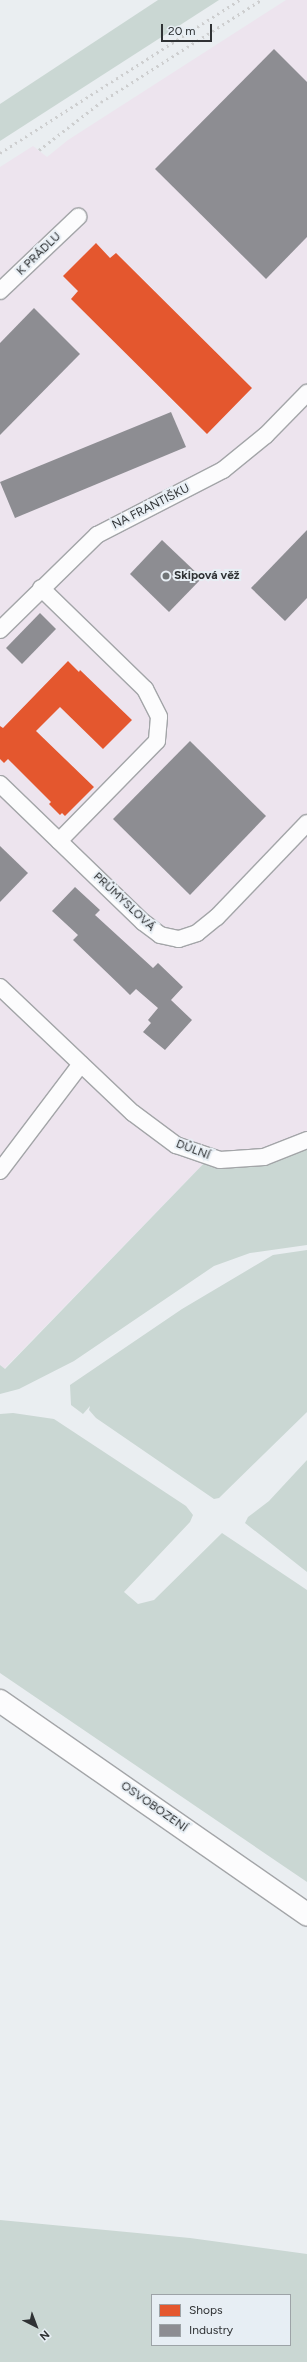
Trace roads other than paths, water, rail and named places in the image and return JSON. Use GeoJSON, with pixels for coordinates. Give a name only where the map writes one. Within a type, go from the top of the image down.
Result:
{"type":"FeatureCollection","features":[{"type":"Feature","properties":{"kind":"main road","name":"OSVOBOZENÍ"},"geometry":{"type":"LineString","coordinates":[[0,1701],[307,1914]]}},
{"type":"Feature","properties":{"kind":"street","name":"K PRÁDLU"},"geometry":{"type":"LineString","coordinates":[[0,291],[78,217]]}},
{"type":"Feature","properties":{"kind":"street","name":"NA FRANTIŠKU"},"geometry":{"type":"LineString","coordinates":[[0,630],[41,588],[97,535],[223,470],[266,435],[307,393]]}},
{"type":"Feature","properties":{"kind":"street"},"geometry":{"type":"LineString","coordinates":[[41,588],[145,689],[159,717],[157,741],[59,841]]}},
{"type":"Feature","properties":{"kind":"street","name":"PRŮMYSLOVÁ"},"geometry":{"type":"LineString","coordinates":[[0,784],[160,935],[179,939],[197,933],[217,917],[307,823]]}},
{"type":"Feature","properties":{"kind":"street","name":"DŮLNÍ"},"geometry":{"type":"LineString","coordinates":[[0,987],[133,1113],[176,1145],[220,1160],[264,1157],[307,1140]]}},
{"type":"Feature","properties":{"kind":"street"},"geometry":{"type":"LineString","coordinates":[[0,1171],[81,1064]]}},
{"type":"Feature","properties":{"kind":"railway"},"geometry":{"type":"LineString","coordinates":[[0,153],[239,0]]}},
{"type":"Feature","properties":{"kind":"railway"},"geometry":{"type":"LineString","coordinates":[[39,150],[101,102],[261,0]]}},
{"type":"Feature","properties":{"kind":"place","name":"Skipová věž"},"geometry":{"type":"Point","coordinates":[166,576]}}]}
